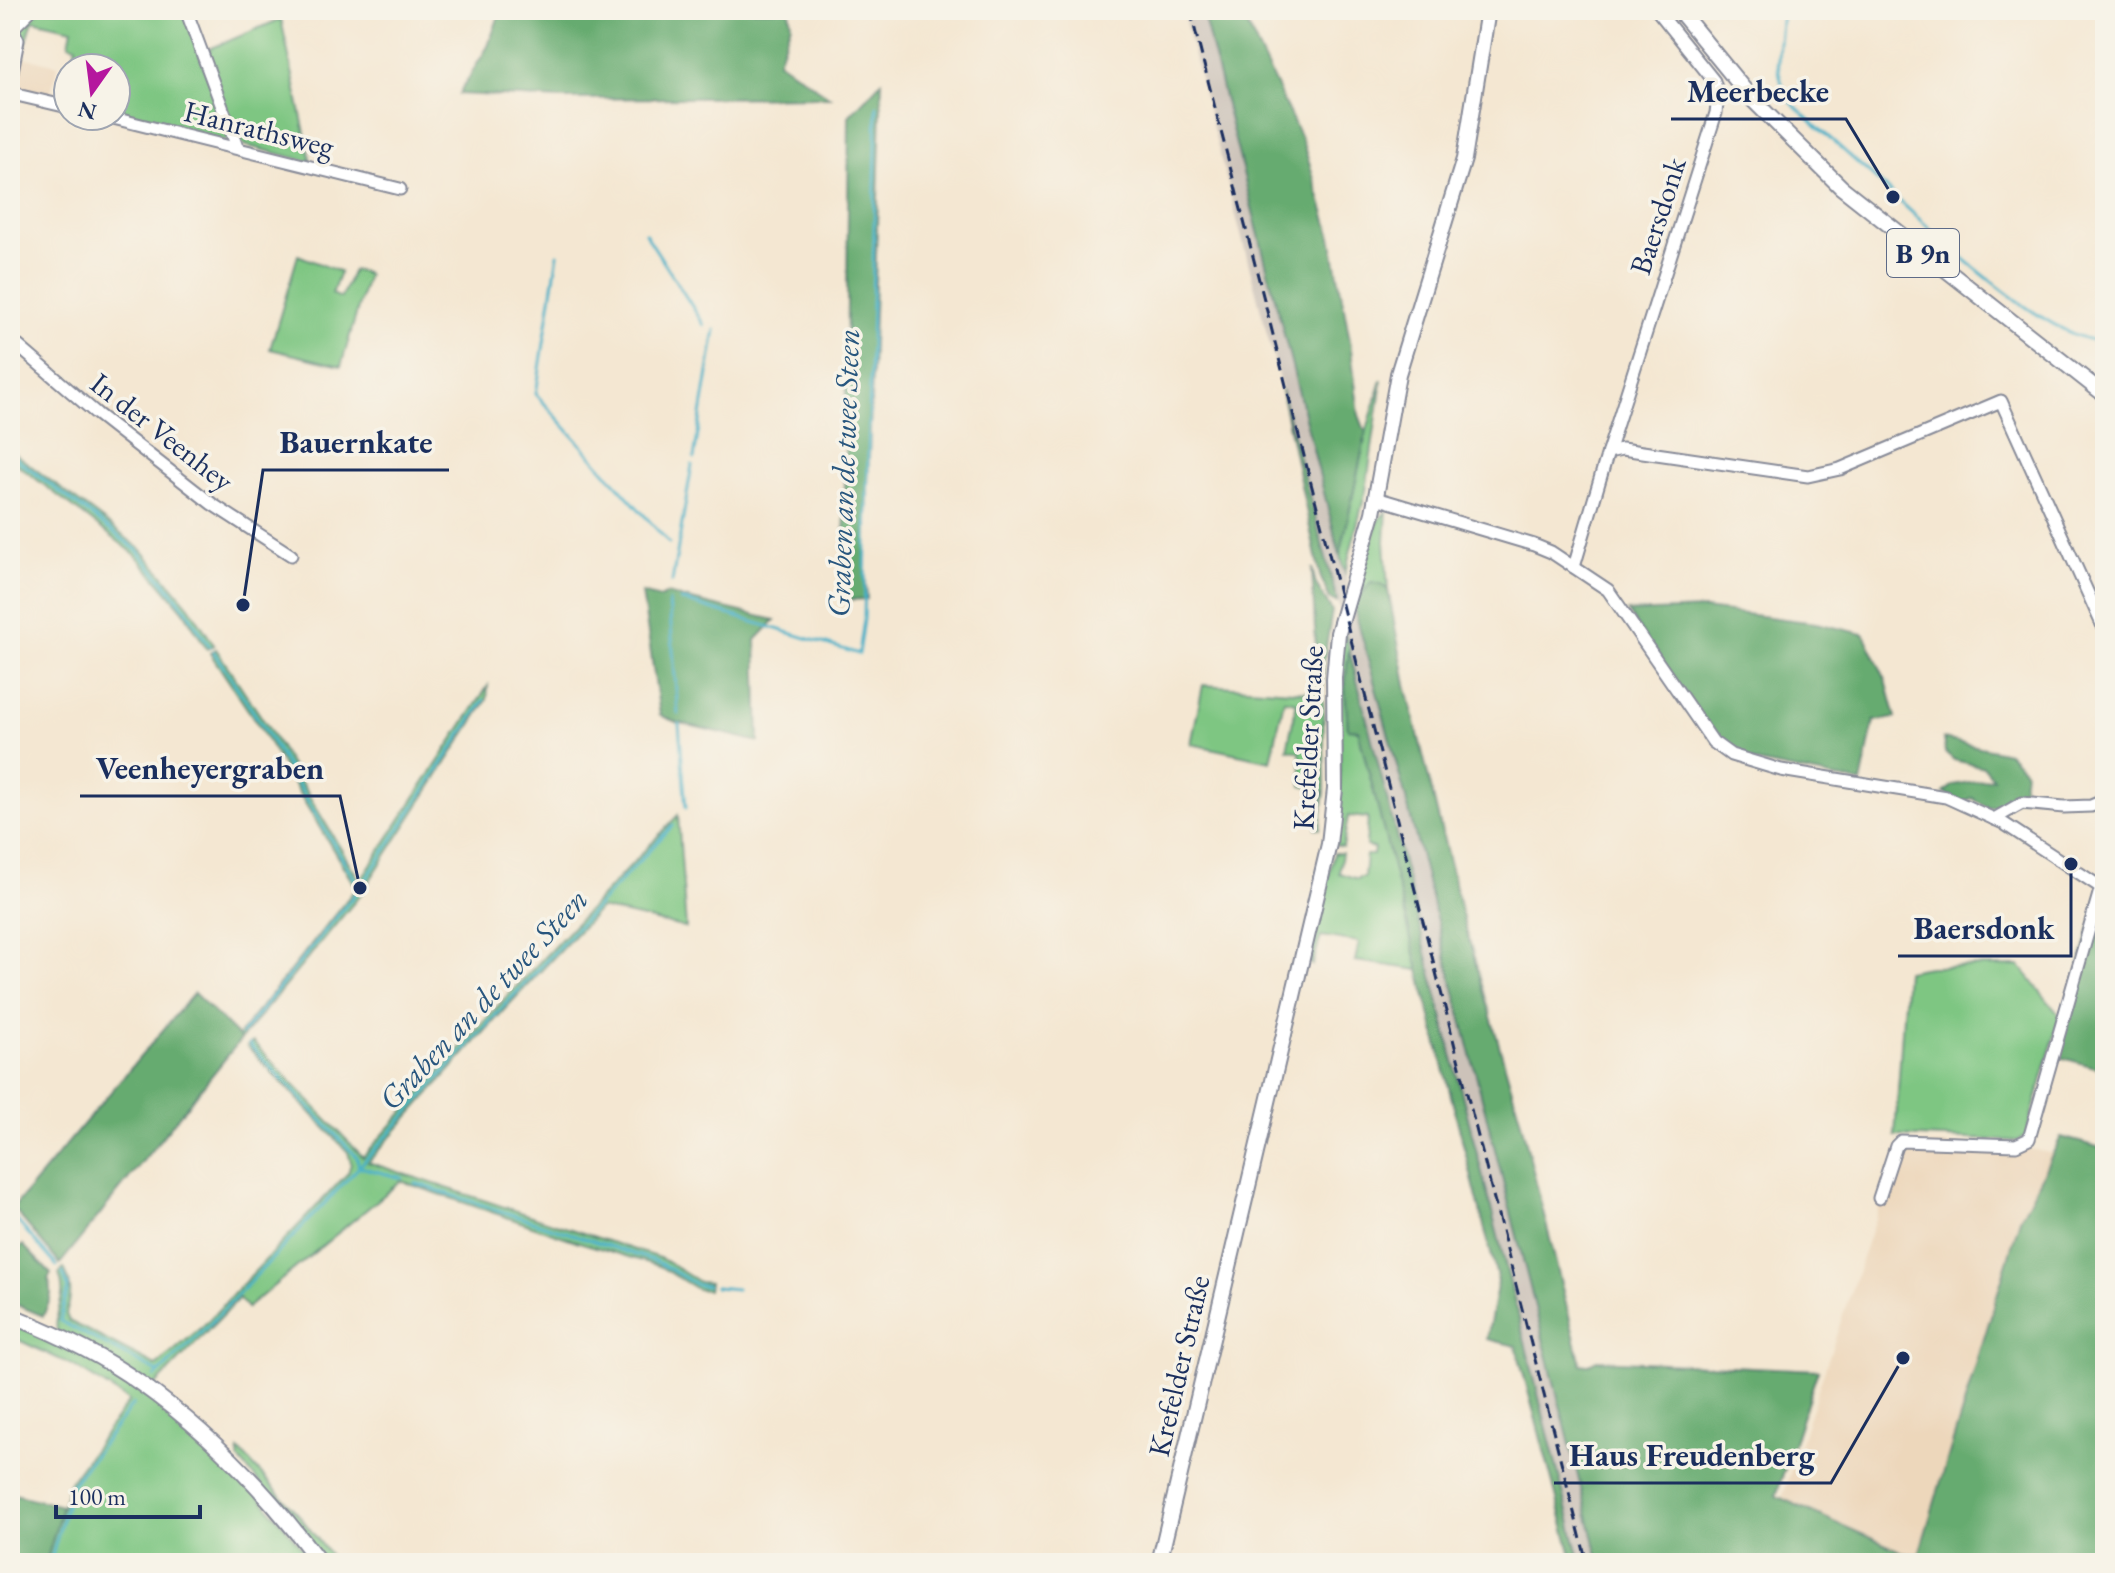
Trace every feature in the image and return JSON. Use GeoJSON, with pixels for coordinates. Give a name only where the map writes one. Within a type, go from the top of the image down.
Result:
{"type":"FeatureCollection","features":[{"type":"Feature","properties":{"kind":"main road","name":"Krefelder Straße"},"geometry":{"type":"LineString","coordinates":[[1159,1563],[1329,844],[1335,789],[1333,701],[1340,622],[1376,498],[1398,374],[1464,159],[1488,10]]}},
{"type":"Feature","properties":{"kind":"main road","name":"B 9n"},"geometry":{"type":"LineString","coordinates":[[1679,10],[1751,98],[1841,187],[2105,395]]}},
{"type":"Feature","properties":{"kind":"main road"},"geometry":{"type":"LineString","coordinates":[[10,1315],[48,1331],[139,1382],[227,1455],[289,1522],[320,1563]]}},
{"type":"Feature","properties":{"kind":"street"},"geometry":{"type":"LineString","coordinates":[[31,10],[11,30],[18,40],[10,85],[21,96],[52,103]]}},
{"type":"Feature","properties":{"kind":"street"},"geometry":{"type":"LineString","coordinates":[[186,10],[237,147]]}},
{"type":"Feature","properties":{"kind":"street","name":"Baersdonk"},"geometry":{"type":"LineString","coordinates":[[1574,567],[1716,113],[1718,95],[1714,81],[1657,10]]}},
{"type":"Feature","properties":{"kind":"street","name":"Hanrathsweg"},"geometry":{"type":"LineString","coordinates":[[132,122],[400,189]]}},
{"type":"Feature","properties":{"kind":"street","name":"In der Veenhey"},"geometry":{"type":"LineString","coordinates":[[10,339],[97,414],[212,504],[291,555]]}},
{"type":"Feature","properties":{"kind":"street"},"geometry":{"type":"LineString","coordinates":[[1608,452],[1622,449],[1808,476],[1840,469],[2001,401],[2105,631]]}},
{"type":"Feature","properties":{"kind":"street"},"geometry":{"type":"LineString","coordinates":[[1376,498],[1534,545],[1551,552],[1608,590],[1713,742],[1731,755],[1781,770],[1946,797],[1994,819],[2103,889],[2029,1139],[2016,1145],[1901,1141],[1896,1146],[1879,1198]]}},
{"type":"Feature","properties":{"kind":"street"},"geometry":{"type":"LineString","coordinates":[[1994,819],[2022,803],[2064,807],[2091,806],[2105,800]]}},
{"type":"Feature","properties":{"kind":"shaded area"},"geometry":{"type":"Polygon","coordinates":[[[1182,10],[1202,10],[1600,1563],[1581,1563],[1337,600],[1182,10]]]}},
{"type":"Feature","properties":{"kind":"shaded area"},"geometry":{"type":"Polygon","coordinates":[[[23,57],[52,64],[49,99],[19,91],[15,85],[23,57]]]}},
{"type":"Feature","properties":{"kind":"shaded area"},"geometry":{"type":"Polygon","coordinates":[[[1907,1144],[2030,1149],[2054,1154],[2020,1219],[1919,1554],[1907,1554],[1782,1498],[1898,1150],[1907,1144]]]}},
{"type":"Feature","properties":{"kind":"green space"},"geometry":{"type":"Polygon","coordinates":[[[35,10],[183,10],[230,137],[226,141],[132,119],[132,52],[74,52],[76,46],[69,44],[72,29],[33,20],[24,50],[21,49],[21,26],[35,10]]]}},
{"type":"Feature","properties":{"kind":"green space"},"geometry":{"type":"Polygon","coordinates":[[[501,10],[789,10],[791,24],[778,61],[830,97],[561,99],[459,94],[488,46],[501,10]]]}},
{"type":"Feature","properties":{"kind":"green space"},"geometry":{"type":"Polygon","coordinates":[[[1202,10],[1240,10],[1302,140],[1330,231],[1350,341],[1359,415],[1366,433],[1340,556],[1202,10]]]}},
{"type":"Feature","properties":{"kind":"green space"},"geometry":{"type":"Polygon","coordinates":[[[281,19],[311,162],[244,145],[236,138],[204,51],[281,19]]]}},
{"type":"Feature","properties":{"kind":"green space"},"geometry":{"type":"Polygon","coordinates":[[[882,81],[865,574],[867,599],[847,600],[844,575],[849,116],[882,81]]]}},
{"type":"Feature","properties":{"kind":"green space"},"geometry":{"type":"Polygon","coordinates":[[[298,255],[340,272],[332,294],[341,298],[353,270],[368,274],[341,366],[270,349],[298,255]]]}},
{"type":"Feature","properties":{"kind":"green space"},"geometry":{"type":"Polygon","coordinates":[[[1382,380],[1366,490],[1345,573],[1340,556],[1366,433],[1382,380]]]}},
{"type":"Feature","properties":{"kind":"green space"},"geometry":{"type":"Polygon","coordinates":[[[1281,390],[1336,602],[1330,599],[1320,576],[1281,390]]]}},
{"type":"Feature","properties":{"kind":"green space"},"geometry":{"type":"Polygon","coordinates":[[[10,450],[142,550],[189,606],[214,645],[207,649],[183,610],[136,555],[10,459],[10,450]]]}},
{"type":"Feature","properties":{"kind":"green space"},"geometry":{"type":"Polygon","coordinates":[[[1387,511],[1388,590],[1381,584],[1371,582],[1359,598],[1355,611],[1353,604],[1378,520],[1387,511]]]}},
{"type":"Feature","properties":{"kind":"green space"},"geometry":{"type":"Polygon","coordinates":[[[1312,568],[1316,584],[1332,611],[1324,660],[1323,693],[1318,692],[1312,568]]]}},
{"type":"Feature","properties":{"kind":"green space"},"geometry":{"type":"Polygon","coordinates":[[[1371,582],[1381,584],[1388,590],[1407,689],[1464,923],[1519,1114],[1581,1364],[1587,1365],[1597,1360],[1818,1370],[1776,1496],[1907,1554],[1919,1554],[2020,1219],[2061,1137],[2105,1149],[2105,1563],[1600,1563],[1405,795],[1355,611],[1359,598],[1371,582]]]}},
{"type":"Feature","properties":{"kind":"green space"},"geometry":{"type":"Polygon","coordinates":[[[642,593],[660,598],[667,594],[775,620],[756,640],[759,742],[676,722],[660,715],[642,593]]]}},
{"type":"Feature","properties":{"kind":"green space"},"geometry":{"type":"Polygon","coordinates":[[[1705,609],[1816,623],[1864,634],[1886,680],[1896,718],[1874,721],[1861,783],[1755,762],[1714,741],[1628,612],[1705,609]]]}},
{"type":"Feature","properties":{"kind":"green space"},"geometry":{"type":"Polygon","coordinates":[[[1345,633],[1349,649],[1345,687],[1348,729],[1358,729],[1419,970],[1355,961],[1359,942],[1321,936],[1312,965],[1309,963],[1334,853],[1342,853],[1339,873],[1358,879],[1364,877],[1366,855],[1373,855],[1374,848],[1366,846],[1368,818],[1348,816],[1343,847],[1335,845],[1340,792],[1341,659],[1345,633]]]}},
{"type":"Feature","properties":{"kind":"green space"},"geometry":{"type":"Polygon","coordinates":[[[216,649],[266,724],[360,881],[488,686],[487,700],[361,894],[241,1039],[238,1036],[356,888],[260,728],[210,653],[216,649]]]}},
{"type":"Feature","properties":{"kind":"green space"},"geometry":{"type":"Polygon","coordinates":[[[1349,649],[1581,1563],[1574,1563],[1516,1346],[1487,1339],[1498,1281],[1358,730],[1348,729],[1345,687],[1349,649]]]}},
{"type":"Feature","properties":{"kind":"green space"},"geometry":{"type":"Polygon","coordinates":[[[1203,685],[1323,693],[1325,792],[1320,829],[1316,828],[1323,791],[1302,786],[1300,752],[1287,749],[1297,702],[1284,700],[1271,761],[1191,744],[1203,685]]]}},
{"type":"Feature","properties":{"kind":"green space"},"geometry":{"type":"Polygon","coordinates":[[[1943,739],[2008,753],[2025,770],[2022,798],[1988,808],[1972,798],[1963,802],[1944,793],[1953,785],[1993,778],[1984,767],[1954,760],[1945,752],[1943,739]]]}},
{"type":"Feature","properties":{"kind":"green space"},"geometry":{"type":"Polygon","coordinates":[[[678,815],[686,928],[600,908],[368,1162],[662,1259],[699,1282],[709,1283],[708,1290],[697,1289],[659,1266],[401,1181],[247,1308],[239,1298],[154,1387],[57,1331],[62,1297],[59,1274],[64,1268],[69,1280],[66,1314],[69,1321],[156,1366],[204,1325],[348,1173],[351,1163],[348,1152],[247,1046],[253,1042],[363,1157],[499,1005],[678,815]]]}},
{"type":"Feature","properties":{"kind":"green space"},"geometry":{"type":"Polygon","coordinates":[[[2100,890],[2105,894],[2105,1070],[2056,1056],[2100,890]]]}},
{"type":"Feature","properties":{"kind":"green space"},"geometry":{"type":"Polygon","coordinates":[[[2020,966],[2060,1016],[2026,1135],[2017,1141],[1895,1136],[1906,971],[1929,967],[2020,966]]]}},
{"type":"Feature","properties":{"kind":"green space"},"geometry":{"type":"Polygon","coordinates":[[[194,993],[241,1039],[60,1264],[13,1208],[194,993]]]}},
{"type":"Feature","properties":{"kind":"green space"},"geometry":{"type":"Polygon","coordinates":[[[23,1245],[51,1274],[48,1279],[50,1298],[43,1316],[10,1302],[10,1253],[23,1245]]]}},
{"type":"Feature","properties":{"kind":"green space"},"geometry":{"type":"Polygon","coordinates":[[[10,1321],[107,1369],[195,1434],[247,1483],[314,1563],[46,1563],[69,1483],[129,1401],[74,1366],[10,1336],[10,1321]]]}},
{"type":"Feature","properties":{"kind":"green space"},"geometry":{"type":"Polygon","coordinates":[[[239,1450],[298,1514],[336,1563],[327,1563],[290,1516],[238,1459],[239,1450]]]}},
{"type":"Feature","properties":{"kind":"green space"},"geometry":{"type":"Polygon","coordinates":[[[10,1493],[62,1506],[46,1563],[10,1563],[10,1493]]]}},
{"type":"Feature","properties":{"kind":"waterway"},"geometry":{"type":"LineString","coordinates":[[1782,10],[1778,64],[1787,98],[1953,250],[2020,303],[2081,337],[2105,341]]}},
{"type":"Feature","properties":{"kind":"waterway","name":"Graben an de twee Steen"},"geometry":{"type":"LineString","coordinates":[[681,600],[859,654],[864,619],[877,106]]}},
{"type":"Feature","properties":{"kind":"waterway"},"geometry":{"type":"LineString","coordinates":[[645,233],[704,325]]}},
{"type":"Feature","properties":{"kind":"waterway"},"geometry":{"type":"LineString","coordinates":[[558,254],[536,394],[669,543]]}},
{"type":"Feature","properties":{"kind":"waterway"},"geometry":{"type":"LineString","coordinates":[[694,458],[715,330]]}},
{"type":"Feature","properties":{"kind":"waterway"},"geometry":{"type":"LineString","coordinates":[[10,454],[138,551],[185,608],[210,647]]}},
{"type":"Feature","properties":{"kind":"waterway"},"geometry":{"type":"LineString","coordinates":[[672,582],[692,465]]}},
{"type":"Feature","properties":{"kind":"waterway","name":"Graben an de twee Steen"},"geometry":{"type":"LineString","coordinates":[[669,601],[678,714]]}},
{"type":"Feature","properties":{"kind":"waterway"},"geometry":{"type":"LineString","coordinates":[[213,651],[262,725],[360,888],[242,1034]]}},
{"type":"Feature","properties":{"kind":"waterway"},"geometry":{"type":"LineString","coordinates":[[361,887],[484,700]]}},
{"type":"Feature","properties":{"kind":"waterway","name":"Graben an de twee Steen"},"geometry":{"type":"LineString","coordinates":[[679,724],[686,808]]}},
{"type":"Feature","properties":{"kind":"waterway","name":"Graben an de twee Steen"},"geometry":{"type":"LineString","coordinates":[[359,1167],[673,825]]}},
{"type":"Feature","properties":{"kind":"waterway"},"geometry":{"type":"LineString","coordinates":[[155,1377],[212,1322],[359,1167],[357,1157],[249,1044]]}},
{"type":"Feature","properties":{"kind":"waterway"},"geometry":{"type":"LineString","coordinates":[[360,1167],[402,1178]]}},
{"type":"Feature","properties":{"kind":"waterway"},"geometry":{"type":"LineString","coordinates":[[415,1183],[658,1262],[697,1285],[707,1286]]}},
{"type":"Feature","properties":{"kind":"waterway"},"geometry":{"type":"LineString","coordinates":[[10,1213],[57,1266]]}},
{"type":"Feature","properties":{"kind":"waterway"},"geometry":{"type":"LineString","coordinates":[[63,1273],[68,1287],[60,1321],[158,1372]]}},
{"type":"Feature","properties":{"kind":"waterway"},"geometry":{"type":"LineString","coordinates":[[715,1287],[736,1289]]}},
{"type":"Feature","properties":{"kind":"waterway"},"geometry":{"type":"LineString","coordinates":[[50,1563],[72,1484],[133,1404]]}},
{"type":"Feature","properties":{"kind":"railway"},"geometry":{"type":"LineString","coordinates":[[1190,10],[1587,1563]]}},
{"type":"Feature","properties":{"kind":"place","name":"Meerbecke"},"geometry":{"type":"Point","coordinates":[1893,197]}},
{"type":"Feature","properties":{"kind":"place","name":"Bauernkate"},"geometry":{"type":"Point","coordinates":[243,605]}},
{"type":"Feature","properties":{"kind":"place","name":"Baersdonk"},"geometry":{"type":"Point","coordinates":[2071,864]}},
{"type":"Feature","properties":{"kind":"place","name":"Veenheyergraben"},"geometry":{"type":"Point","coordinates":[360,888]}},
{"type":"Feature","properties":{"kind":"place","name":"Haus Freudenberg"},"geometry":{"type":"Point","coordinates":[1903,1358]}}]}
